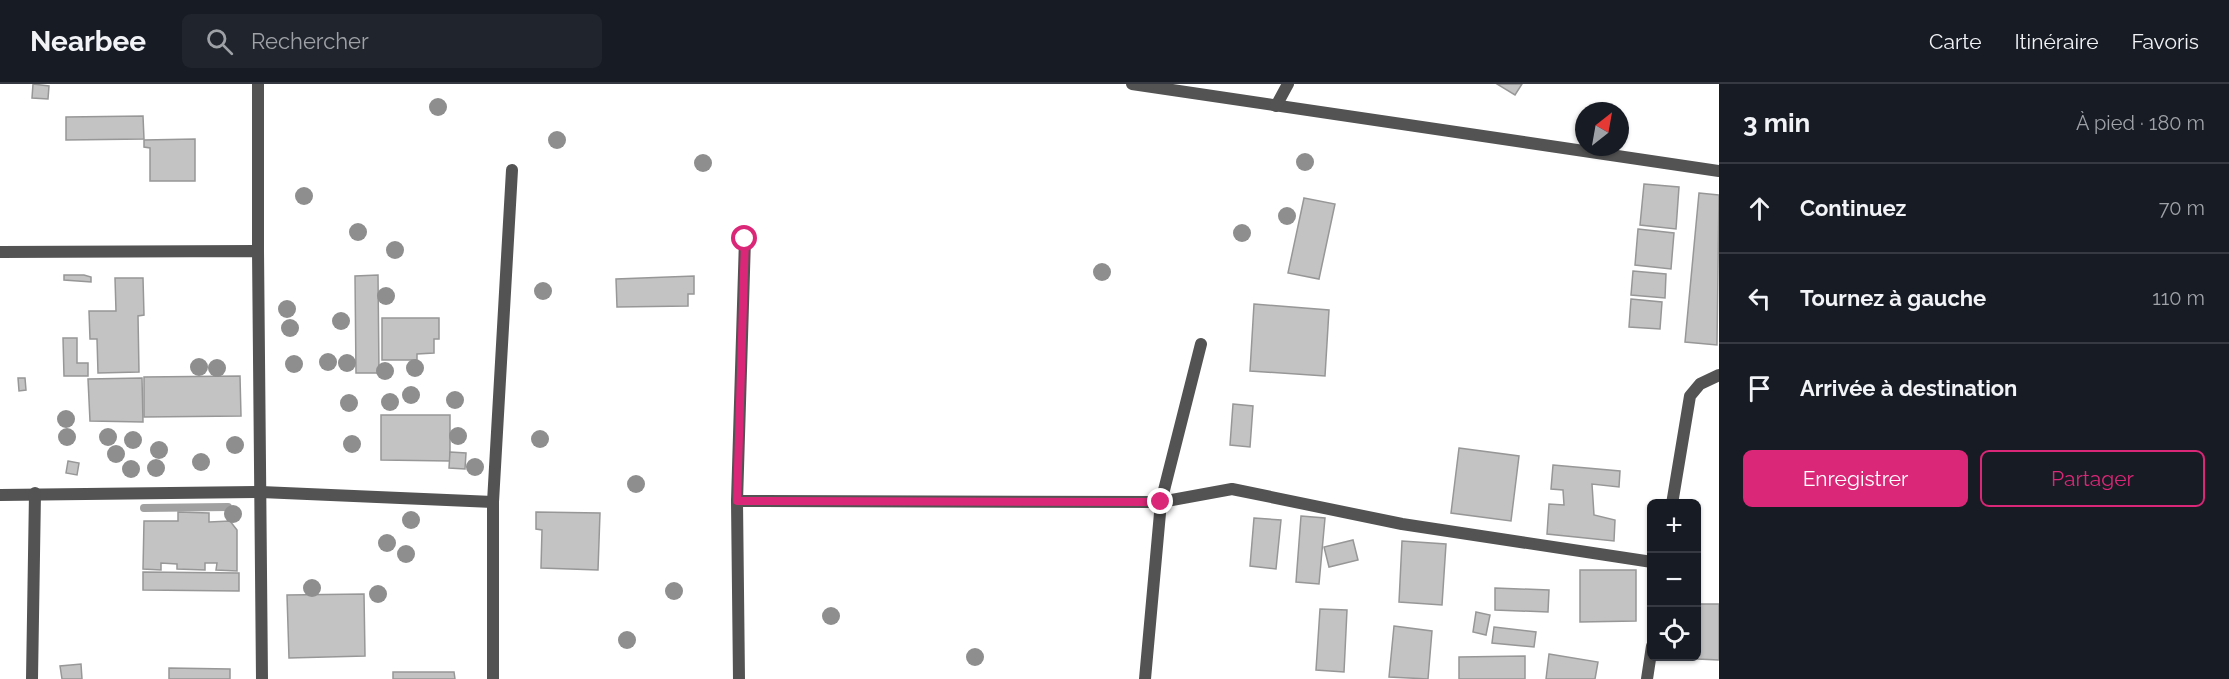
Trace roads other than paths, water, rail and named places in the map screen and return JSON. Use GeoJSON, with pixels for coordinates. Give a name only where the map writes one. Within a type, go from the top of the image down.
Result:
{"type":"FeatureCollection","features":[{"type":"Feature","properties":{"kind":"street"},"geometry":{"type":"LineString","coordinates":[[258,84],[262,679]]}},
{"type":"Feature","properties":{"kind":"street"},"geometry":{"type":"LineString","coordinates":[[1132,84],[1719,171]]}},
{"type":"Feature","properties":{"kind":"street"},"geometry":{"type":"LineString","coordinates":[[1276,106],[1288,84]]}},
{"type":"Feature","properties":{"kind":"street"},"geometry":{"type":"LineString","coordinates":[[493,679],[493,502],[512,170]]}},
{"type":"Feature","properties":{"kind":"street"},"geometry":{"type":"LineString","coordinates":[[739,679],[737,501],[745,239]]}},
{"type":"Feature","properties":{"kind":"street"},"geometry":{"type":"LineString","coordinates":[[0,252],[258,251]]}},
{"type":"Feature","properties":{"kind":"street"},"geometry":{"type":"LineString","coordinates":[[1145,679],[1161,502],[1201,344]]}},
{"type":"Feature","properties":{"kind":"street"},"geometry":{"type":"LineString","coordinates":[[1673,499],[1690,396],[1700,384],[1719,375]]}},
{"type":"Feature","properties":{"kind":"street"},"geometry":{"type":"LineString","coordinates":[[737,501],[1161,502],[1232,489],[1402,524],[1647,561]]}},
{"type":"Feature","properties":{"kind":"street"},"geometry":{"type":"LineString","coordinates":[[0,495],[261,492],[493,502]]}},
{"type":"Feature","properties":{"kind":"street"},"geometry":{"type":"LineString","coordinates":[[32,679],[35,493]]}},
{"type":"Feature","properties":{"kind":"street"},"geometry":{"type":"LineString","coordinates":[[1647,679],[1650,661]]}},
{"type":"Feature","properties":{"kind":"waterway"},"geometry":{"type":"LineString","coordinates":[[144,508],[228,507]]}}]}
